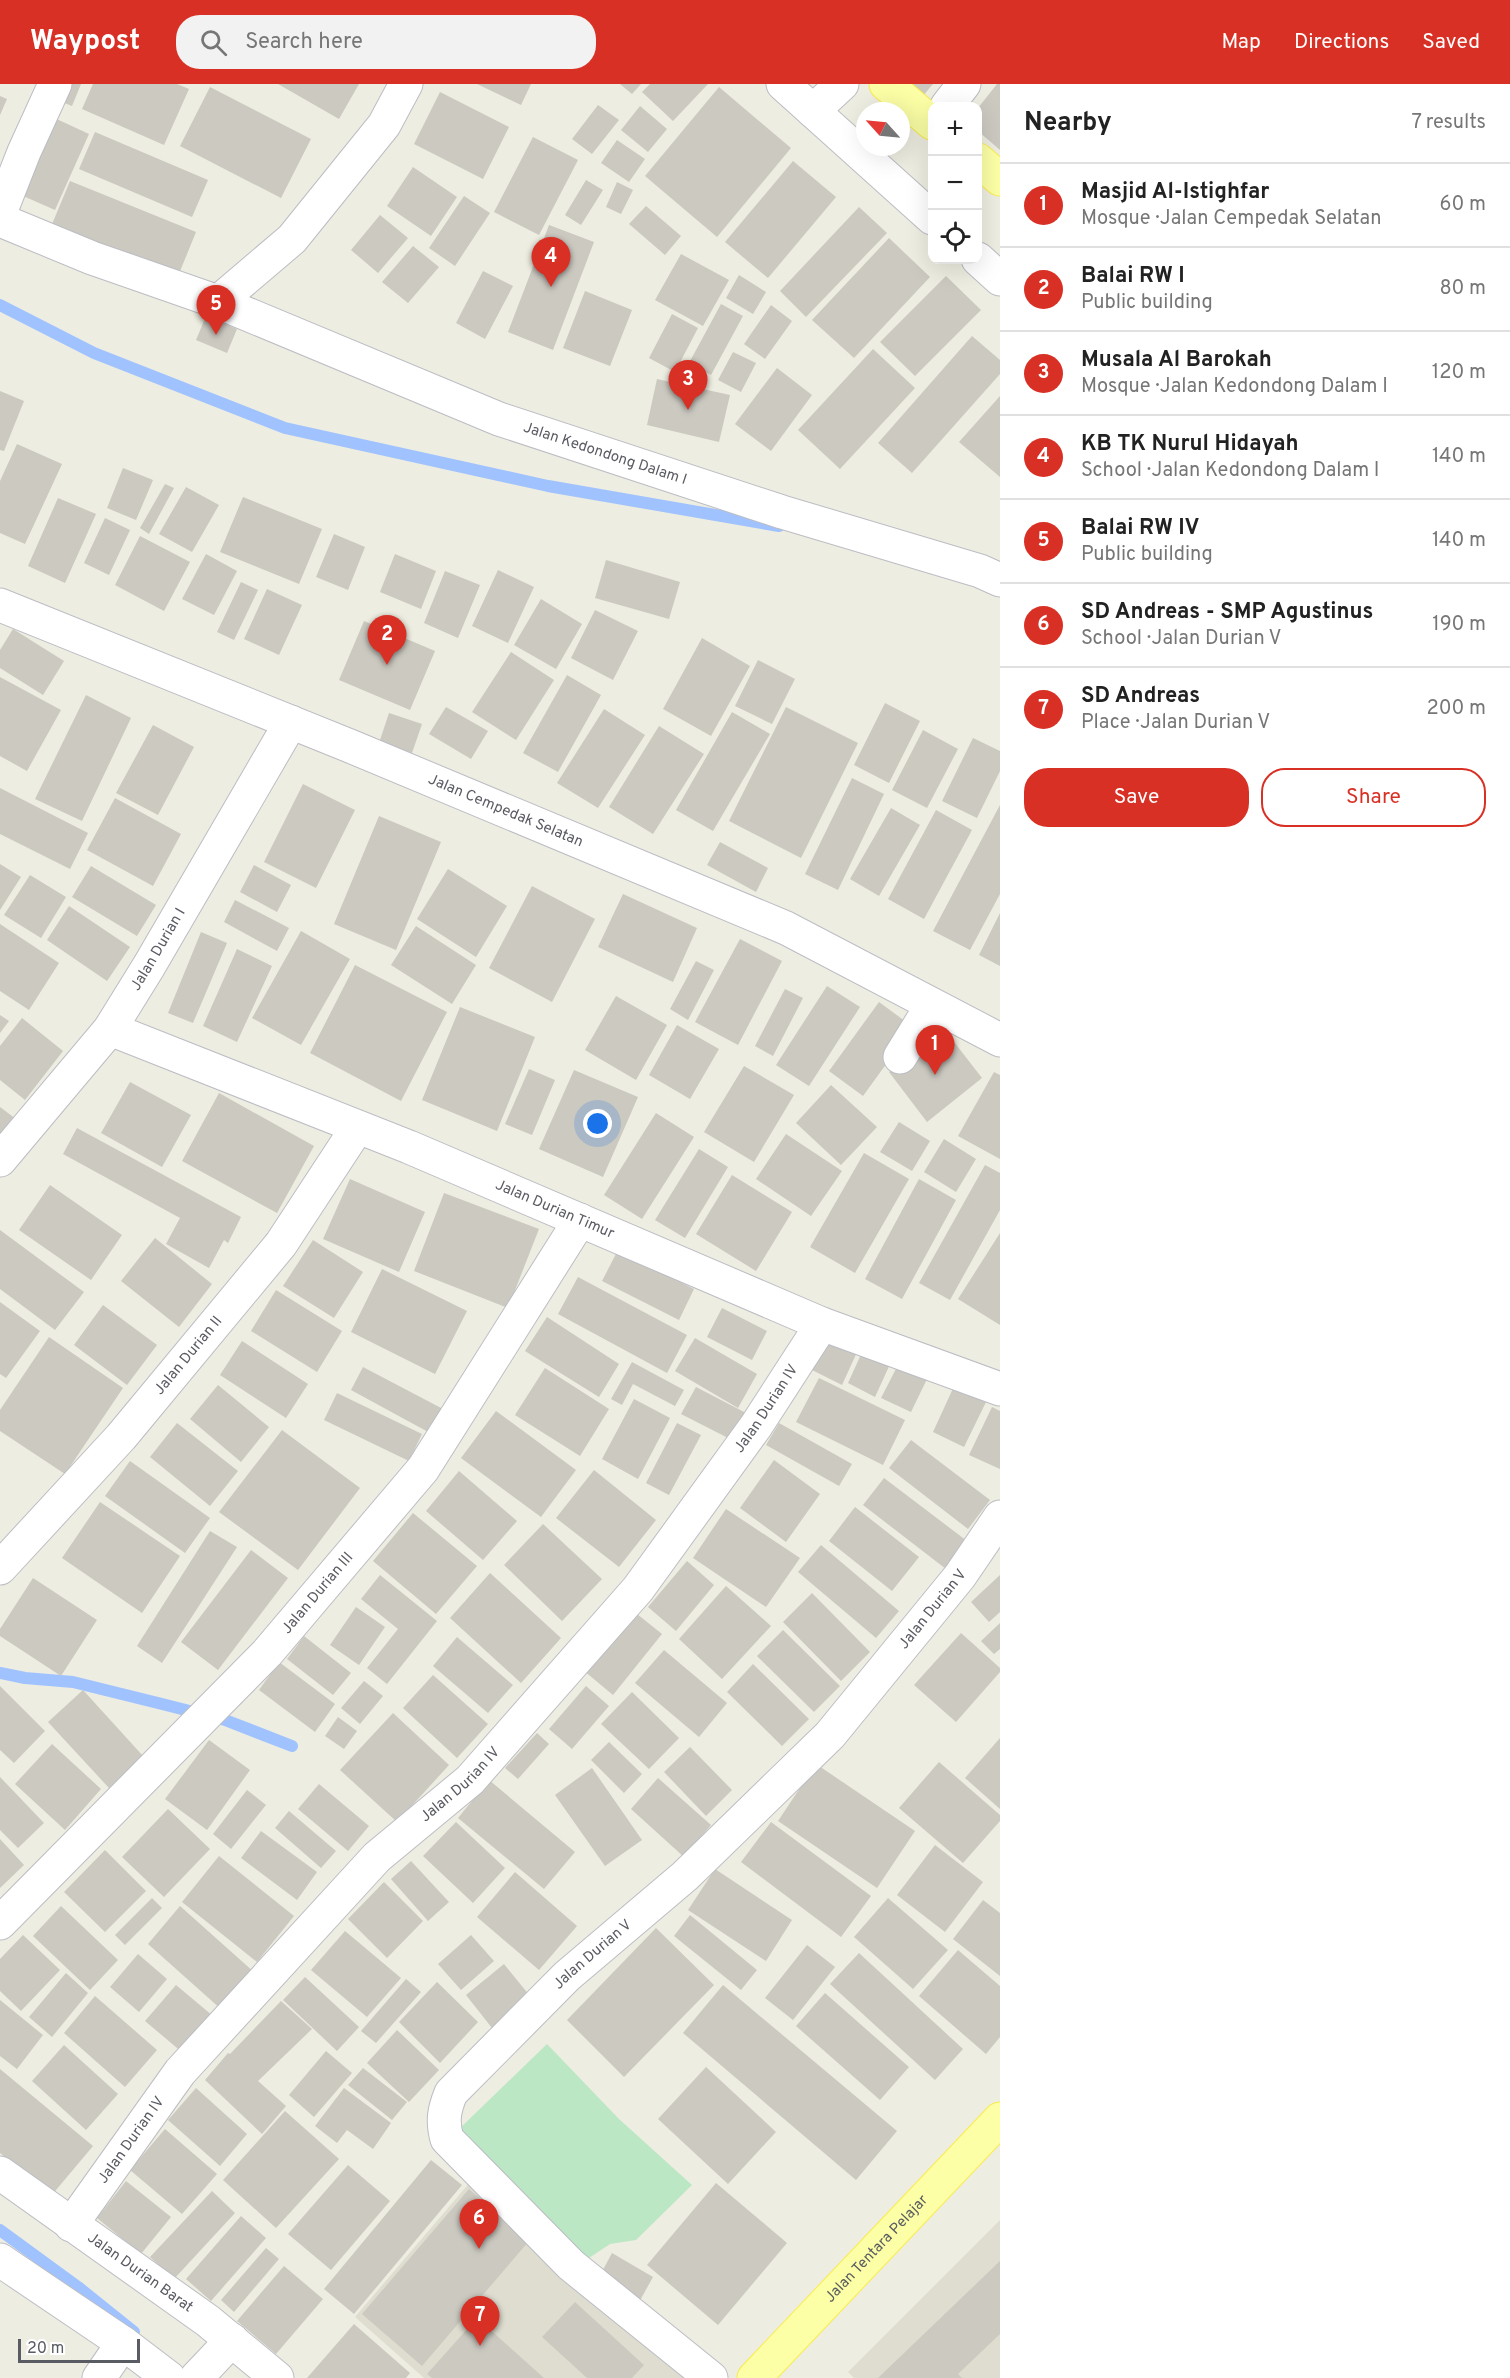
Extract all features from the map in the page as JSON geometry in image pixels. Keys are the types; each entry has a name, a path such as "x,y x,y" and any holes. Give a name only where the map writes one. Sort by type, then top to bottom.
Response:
{"main road":[{"path":"886,84 928,119"},
{"path":"982,163 1000,179"},
{"name":"Jalan Tentara Pelajar","path":"754,2378 1000,2119"}],"street":[{"path":"0,213 24,152 55,84"},
{"path":"218,302 292,239 384,125 406,84"},
{"path":"783,84 928,214"},
{"path":"813,111 842,84"},
{"path":"950,102 964,84"},
{"name":"Jalan Kedondong Dalam I","path":"0,220 92,258 218,302 499,419 782,512 980,571 1000,580"},
{"path":"982,263 1000,279"},
{"name":"Jalan Cempedak Selatan","path":"0,605 291,722 786,928 1000,1040"},
{"name":"Jalan Durian I","path":"0,1160 110,1029 291,722"},
{"path":"900,1057 932,1005"},
{"name":"Jalan Durian Timur","path":"110,1029 409,1148 822,1323 1000,1389"},
{"name":"Jalan Durian II","path":"0,1568 121,1437 281,1244 357,1128"},
{"name":"Jalan Durian III","path":"0,1923 267,1653 423,1468 580,1220"},
{"name":"Jalan Durian IV","path":"72,2225 180,2072 377,1857 470,1780 638,1589 756,1426 822,1323"},
{"name":"Jalan Durian V","path":"711,2378 572,2265 522,2215 447,2139 443,2123 445,2109 452,2093 567,1976 685,1876 830,1734 960,1576 1000,1517"},
{"name":"Jalan Durian Barat","path":"0,2173 208,2321 228,2344 277,2378"},
{"path":"0,2260 123,2343 169,2378"},
{"path":"99,2378 123,2343"},
{"path":"196,2378 228,2344"}],"shaded area":[{"path":"471,2181 684,2378 424,2378 355,2317"},
{"path":"1000,2220 1000,2378 854,2378 848,2372"}],"green space":[{"path":"547,2044 619,2119 692,2185 636,2240 610,2244 589,2258 567,2245 455,2133"}],"building":[{"path":"63,84 81,84 72,106 57,100"},
{"path":"93,84 177,84 189,89 164,145 82,109"},
{"path":"278,84 359,84 339,119"},
{"path":"477,84 531,84 521,105"},
{"path":"620,84 641,84 632,94"},
{"path":"650,84 708,84 673,121 642,92"},
{"path":"907,84 933,84 922,97"},
{"path":"997,84 1000,84 1000,150 982,134 982,103"},
{"path":"210,87 311,139 281,198 180,146"},
{"path":"719,87 791,148 717,237 645,176"},
{"path":"440,92 509,127 483,179 414,144"},
{"path":"0,96 7,99 0,115"},
{"path":"598,105 619,120 592,154 572,139"},
{"path":"640,106 667,129 648,152 621,130"},
{"path":"48,115 89,134 55,210 14,192"},
{"path":"95,132 208,180 192,217 79,169"},
{"path":"533,137 578,160 539,235 494,212"},
{"path":"617,140 645,159 629,182 601,163"},
{"path":"793,161 836,197 768,278 725,242"},
{"path":"413,167 457,197 431,236 387,206"},
{"path":"586,180 603,190 581,225 565,215"},
{"path":"70,181 196,232 176,281 50,229"},
{"path":"617,182 633,190 621,214 606,207"},
{"path":"464,196 490,213 455,266 429,248"},
{"path":"646,206 681,236 665,255 629,224"},
{"path":"859,207 887,233 806,317 780,291"},
{"path":"380,215 408,238 378,273 351,250"},
{"path":"549,225 594,242 553,350 508,332"},
{"path":"889,238 930,277 854,358 812,320"},
{"path":"413,246 439,267 408,303 382,282"},
{"path":"681,254 729,280 703,326 655,300"},
{"path":"483,271 513,286 485,339 456,323"},
{"path":"739,275 766,292 753,314 726,298"},
{"path":"946,276 981,310 915,376 880,342"},
{"path":"585,291 632,310 610,366 563,348"},
{"path":"721,304 743,316 711,375 689,363"},
{"path":"771,305 792,321 765,359 744,344"},
{"path":"672,314 698,328 675,372 649,358"},
{"path":"206,316 237,329 227,353 196,340"},
{"path":"972,336 1000,360 1000,374 912,473 878,443"},
{"path":"873,349 915,388 840,469 798,430"},
{"path":"733,352 756,363 741,392 718,380"},
{"path":"777,368 812,395 771,451 735,424"},
{"path":"657,379 730,395 719,442 647,425"},
{"path":"0,391 24,401 4,451 0,450"},
{"path":"1000,396 1000,477 959,442"},
{"path":"17,444 62,464 25,544 0,533 0,481"},
{"path":"123,468 153,480 136,520 107,508"},
{"path":"165,484 174,488 149,534 140,528"},
{"path":"186,487 219,505 192,552 159,534"},
{"path":"243,497 322,529 299,584 220,552"},
{"path":"58,498 96,514 65,583 28,566"},
{"path":"105,518 130,530 109,575 84,563"},
{"path":"334,534 365,547 348,590 316,577"},
{"path":"140,536 190,562 164,611 115,585"},
{"path":"206,554 237,571 214,615 182,599"},
{"path":"395,554 436,571 421,609 380,592"},
{"path":"606,560 680,582 669,619 595,598"},
{"path":"498,570 534,587 508,643 472,626"},
{"path":"445,571 480,585 458,638 424,623"},
{"path":"241,582 258,590 234,640 217,632"},
{"path":"267,589 302,605 279,655 244,639"},
{"path":"541,599 582,624 556,669 514,645"},
{"path":"595,610 638,631 613,680 571,658"},
{"path":"364,621 435,651 410,710 339,680"},
{"path":"13,629 64,661 43,695 0,668 0,650"},
{"path":"702,638 750,666 711,736 663,709"},
{"path":"511,652 554,680 516,740 472,712"},
{"path":"758,660 795,679 772,724 735,706"},
{"path":"567,675 601,695 558,772 523,753"},
{"path":"0,677 61,710 27,771 0,756"},
{"path":"86,695 131,718 82,821 35,799"},
{"path":"885,703 920,721 889,783 854,765"},
{"path":"446,707 488,731 471,759 429,734"},
{"path":"786,707 858,743 801,858 729,821"},
{"path":"604,709 645,735 598,808 557,783"},
{"path":"732,712 770,734 713,831 676,810"},
{"path":"389,713 422,724 412,753 379,743"},
{"path":"153,725 194,747 158,815 116,793"},
{"path":"659,726 704,754 653,834 609,807"},
{"path":"923,730 958,749 927,808 892,790"},
{"path":"973,738 1000,751 1000,771 977,818 942,801"},
{"path":"852,778 884,794 838,890 805,874"},
{"path":"303,784 355,810 316,888 264,862"},
{"path":"0,788 88,833 70,869 0,834"},
{"path":"115,798 181,834 153,886 87,850"},
{"path":"1000,805 1000,894 970,950 933,931"},
{"path":"891,808 920,825 879,896 850,879"},
{"path":"936,810 972,830 924,919 888,899"},
{"path":"379,816 441,842 396,950 334,924"},
{"path":"720,842 768,868 756,892 707,865"},
{"path":"0,864 21,877 0,910"},
{"path":"254,865 291,885 277,912 240,892"},
{"path":"91,866 156,905 137,936 72,897"},
{"path":"448,869 507,906 476,957 417,919"},
{"path":"30,875 66,897 41,938 4,915"},
{"path":"532,886 595,919 552,1002 489,968"},
{"path":"623,894 697,928 673,982 598,947"},
{"path":"235,900 289,928 277,951 224,922"},
{"path":"69,906 130,947 107,981 47,940"},
{"path":"1000,913 1000,966 979,955"},
{"path":"0,924 59,963 29,1010 0,991"},
{"path":"416,926 476,965 452,1004 391,965"},
{"path":"301,931 350,959 301,1045 252,1018"},
{"path":"201,932 227,943 193,1023 168,1013"},
{"path":"740,939 782,961 738,1045 695,1022"},
{"path":"237,949 272,966 237,1042 203,1026"},
{"path":"696,961 714,970 688,1020 670,1009"},
{"path":"355,965 447,1012 401,1101 310,1053"},
{"path":"827,986 860,1007 809,1086 776,1065"},
{"path":"785,989 803,998 773,1056 755,1046"},
{"path":"616,996 667,1025 636,1080 585,1050"},
{"path":"879,1002 913,1027 863,1096 829,1071"},
{"path":"460,1007 535,1037 497,1131 422,1100"},
{"path":"0,1015 9,1021 0,1033"},
{"path":"22,1018 63,1051 25,1100 0,1080 0,1046"},
{"path":"677,1025 719,1049 690,1099 649,1075"},
{"path":"944,1029 982,1078 927,1122 889,1072"},
{"path":"744,1066 794,1095 754,1162 704,1132"},
{"path":"529,1069 555,1080 532,1135 505,1124"},
{"path":"574,1070 638,1097 603,1177 539,1149"},
{"path":"994,1072 1000,1075 1000,1159 958,1136"},
{"path":"130,1082 191,1115 162,1167 101,1133"},
{"path":"831,1085 877,1127 841,1165 796,1123"},
{"path":"219,1093 314,1146 277,1213 182,1161"},
{"path":"0,1107 16,1119 0,1141"},
{"path":"656,1113 694,1137 642,1219 604,1195"},
{"path":"899,1122 930,1141 912,1171 880,1152"},
{"path":"77,1128 241,1217 228,1243 224,1240 209,1268 166,1244 180,1218 63,1154"},
{"path":"786,1134 842,1171 811,1216 756,1179"},
{"path":"944,1139 976,1159 956,1192 924,1172"},
{"path":"699,1149 728,1167 685,1238 655,1220"},
{"path":"864,1153 909,1179 855,1273 810,1247"},
{"path":"985,1165 1000,1173 1000,1210 950,1300 919,1283"},
{"path":"732,1175 792,1212 756,1271 696,1234"},
{"path":"350,1179 425,1212 399,1272 323,1239"},
{"path":"919,1179 956,1200 902,1299 865,1279"},
{"path":"50,1185 122,1235 91,1280 19,1230"},
{"path":"444,1193 539,1229 508,1308 414,1271"},
{"path":"0,1230 84,1292 55,1330 0,1289"},
{"path":"1000,1233 1000,1325 958,1299"},
{"path":"155,1238 212,1284 179,1327 121,1281"},
{"path":"313,1240 363,1272 334,1318 283,1286"},
{"path":"618,1250 694,1289 679,1320 602,1281"},
{"path":"382,1269 467,1311 435,1374 351,1332"},
{"path":"578,1277 687,1335 667,1373 558,1314"},
{"path":"276,1290 342,1331 317,1372 251,1331"},
{"path":"0,1302 40,1331 6,1378 0,1374"},
{"path":"103,1305 157,1345 127,1385 74,1345"},
{"path":"722,1308 767,1331 752,1360 707,1337"},
{"path":"547,1317 619,1364 599,1397 525,1351"},
{"path":"828,1336 858,1350 842,1385 812,1370"},
{"path":"49,1337 123,1388 65,1474 0,1431 0,1410"},
{"path":"695,1338 757,1374 738,1408 675,1371"},
{"path":"242,1341 308,1384 286,1418 220,1375"},
{"path":"863,1350 891,1362 875,1397 848,1383"},
{"path":"900,1361 929,1375 911,1412 881,1398"},
{"path":"632,1362 684,1390 675,1406 633,1384 622,1405 611,1399"},
{"path":"363,1367 443,1409 430,1433 351,1390"},
{"path":"545,1368 609,1409 580,1456 515,1415"},
{"path":"819,1378 905,1420 883,1465 796,1422"},
{"path":"956,1382 988,1398 964,1447 933,1432"},
{"path":"218,1385 269,1427 241,1462 190,1419"},
{"path":"696,1387 746,1413 732,1440 681,1414"},
{"path":"337,1393 422,1434 409,1461 324,1420"},
{"path":"634,1399 670,1418 638,1479 602,1459"},
{"path":"992,1407 1000,1411 1000,1469 969,1455"},
{"path":"496,1411 576,1470 541,1517 461,1458"},
{"path":"177,1423 238,1471 210,1506 150,1457"},
{"path":"677,1423 701,1435 669,1495 646,1483"},
{"path":"779,1423 852,1464 839,1486 766,1445"},
{"path":"282,1430 360,1488 298,1570 219,1512"},
{"path":"911,1440 990,1500 968,1529 889,1468"},
{"path":"774,1460 820,1494 786,1542 740,1508"},
{"path":"130,1461 210,1518 185,1553 105,1496"},
{"path":"594,1470 656,1520 619,1567 556,1518"},
{"path":"459,1471 517,1521 483,1560 426,1511"},
{"path":"884,1478 967,1541 946,1569 863,1505"},
{"path":"100,1502 180,1556 142,1613 62,1558"},
{"path":"855,1507 919,1557 892,1591 829,1541"},
{"path":"726,1509 800,1558 766,1607 693,1558"},
{"path":"413,1513 477,1566 436,1614 373,1561"},
{"path":"543,1524 602,1579 562,1621 504,1565"},
{"path":"210,1531 237,1547 162,1663 137,1646"},
{"path":"821,1545 899,1611 876,1638 798,1572"},
{"path":"251,1550 288,1578 218,1670 181,1642"},
{"path":"687,1561 714,1585 676,1631 648,1607"},
{"path":"490,1573 561,1638 521,1683 450,1618"},
{"path":"380,1575 437,1621 387,1684 367,1668 398,1629 361,1599"},
{"path":"1000,1575 1000,1612 989,1622 971,1602"},
{"path":"33,1578 97,1620 61,1676 0,1636 0,1629"},
{"path":"726,1586 771,1626 722,1679 679,1639"},
{"path":"812,1593 870,1652 841,1681 783,1622"},
{"path":"356,1607 385,1627 359,1665 330,1645"},
{"path":"632,1610 662,1634 613,1695 583,1670"},
{"path":"1000,1623 1000,1649 994,1654 981,1641"},
{"path":"783,1630 840,1686 814,1712 757,1656"},
{"path":"961,1633 1000,1668 1000,1672 956,1722 914,1685"},
{"path":"304,1636 351,1673 333,1695 287,1659"},
{"path":"457,1637 513,1685 488,1713 433,1666"},
{"path":"664,1650 727,1703 699,1737 635,1683"},
{"path":"279,1662 335,1704 315,1732 259,1690"},
{"path":"753,1664 809,1719 782,1746 727,1692"},
{"path":"433,1675 488,1724 457,1758 403,1708"},
{"path":"364,1681 383,1696 360,1724 341,1708"},
{"path":"0,1686 45,1731 14,1763 0,1750"},
{"path":"586,1686 609,1706 572,1749 549,1729"},
{"path":"83,1690 143,1756 109,1788 48,1722"},
{"path":"632,1692 679,1738 649,1769 601,1724"},
{"path":"393,1713 449,1765 397,1822 340,1770"},
{"path":"338,1717 357,1731 344,1749 325,1736"},
{"path":"537,1733 549,1744 518,1779 505,1768"},
{"path":"1000,1738 1000,1809 965,1778"},
{"path":"209,1740 250,1770 207,1830 165,1799"},
{"path":"609,1742 642,1774 624,1793 591,1760"},
{"path":"52,1744 101,1789 65,1830 15,1784"},
{"path":"690,1747 732,1790 706,1816 664,1772"},
{"path":"939,1762 1000,1815 1000,1821 963,1863 899,1808"},
{"path":"816,1764 915,1831 877,1888 778,1821"},
{"path":"592,1768 642,1840 605,1866 555,1795"},
{"path":"0,1777 44,1823 18,1848 0,1830"},
{"path":"658,1778 711,1825 684,1857 631,1809"},
{"path":"489,1780 575,1852 544,1889 458,1818"},
{"path":"319,1784 369,1826 348,1851 298,1809"},
{"path":"247,1790 266,1805 231,1849 213,1834"},
{"path":"168,1809 210,1849 164,1897 122,1857"},
{"path":"289,1811 336,1851 321,1868 275,1828"},
{"path":"456,1822 505,1868 473,1903 423,1856"},
{"path":"771,1822 871,1896 841,1937 741,1862"},
{"path":"261,1831 317,1872 297,1900 241,1858"},
{"path":"0,1839 24,1865 0,1888"},
{"path":"935,1845 983,1882 945,1932 897,1895"},
{"path":"105,1850 146,1891 105,1932 64,1892"},
{"path":"219,1856 294,1916 257,1962 182,1902"},
{"path":"411,1861 449,1902 428,1921 391,1879"},
{"path":"715,1869 792,1920 766,1961 688,1910"},
{"path":"515,1872 577,1926 539,1970 477,1917"},
{"path":"384,1882 423,1921 387,1958 348,1919"},
{"path":"152,1898 162,1908 125,1945 115,1935"},
{"path":"888,1898 948,1950 913,1989 854,1937"},
{"path":"983,1900 1000,1913 1000,1976 953,1939"},
{"path":"61,1906 118,1960 90,1990 33,1936"},
{"path":"180,1906 255,1973 222,2010 148,1944"},
{"path":"690,1915 757,1970 741,1990 674,1936"},
{"path":"656,1928 714,1985 624,2077 567,2020"},
{"path":"345,1931 401,1978 367,2017 311,1970"},
{"path":"23,1935 60,1970 21,2011 0,1991 0,1959"},
{"path":"471,1935 494,1961 461,1990 438,1964"},
{"path":"807,1945 835,1967 793,2020 765,1998"},
{"path":"958,1950 1000,1986 1000,2037 986,2054 919,1996"},
{"path":"859,1953 963,2049 935,2080 830,1984"},
{"path":"138,1954 167,1979 139,2012 110,1987"},
{"path":"504,1964 530,1996 492,2028 466,1995"},
{"path":"66,1973 88,1993 52,2037 29,2017"},
{"path":"305,1977 359,2027 337,2051 283,2000"},
{"path":"406,1979 421,1992 376,2043 361,2031"},
{"path":"437,1982 478,2022 440,2063 399,2022"},
{"path":"176,1985 213,2016 183,2053 145,2021"},
{"path":"723,1985 897,2131 856,2180 683,2033"},
{"path":"825,1993 909,2067 880,2100 796,2026"},
{"path":"95,1996 157,2050 125,2087 64,2033"},
{"path":"0,2000 43,2035 17,2069 0,2056"},
{"path":"281,2001 312,2029 258,2081 286,2106 262,2134 205,2080 228,2053 230,2054"},
{"path":"397,2030 439,2070 409,2102 367,2063"},
{"path":"64,2045 118,2094 86,2130 32,2081"},
{"path":"326,2051 352,2073 314,2117 289,2095"},
{"path":"706,2067 776,2132 728,2184 658,2119"},
{"path":"363,2068 407,2102 392,2120 348,2085"},
{"path":"0,2069 93,2146 51,2196 0,2153"},
{"path":"196,2088 247,2134 220,2166 168,2120"},
{"path":"344,2088 391,2123 373,2149 347,2130 337,2143 315,2126"},
{"path":"285,2111 339,2159 276,2228 223,2180"},
{"path":"165,2129 217,2174 182,2214 130,2170"},
{"path":"431,2160 462,2185 354,2314 324,2289"},
{"path":"348,2165 390,2201 331,2270 288,2234"},
{"path":"126,2181 171,2217 141,2254 97,2218"},
{"path":"716,2183 787,2243 718,2325 647,2265"},
{"path":"469,2189 529,2241 422,2366 362,2314"},
{"path":"212,2191 235,2213 174,2279 150,2257"},
{"path":"241,2216 266,2238 211,2301 186,2279"},
{"path":"266,2248 279,2259 234,2312 221,2300"},
{"path":"612,2253 653,2277 638,2304 597,2281"},
{"path":"1000,2261 1000,2334 958,2374 962,2378 878,2378"},
{"path":"284,2266 323,2299 276,2354 237,2321"},
{"path":"575,2302 644,2365 632,2378 587,2378 542,2337"},
{"path":"477,2318 544,2378 432,2378 427,2374"},
{"path":"354,2324 410,2373 406,2378 307,2378"}],"waterway":[{"path":"0,305 94,353 285,428 548,486 779,526"},
{"path":"0,1673 25,1678 73,1682 162,1704 225,1720 292,1746"},
{"path":"0,2230 78,2287 134,2332"}],"place":[{"name":"KB TK Nurul Hidayah","path":"551,287"},
{"name":"Balai RW IV","path":"216,335"},
{"name":"Musala Al Barokah","path":"688,410"},
{"name":"Balai RW I","path":"387,665"},
{"name":"Masjid Al-Istighfar","path":"935,1075"},
{"name":"SD Andreas - SMP Agustinus","path":"479,2249"},
{"name":"SD Andreas","path":"480,2346"}]}
